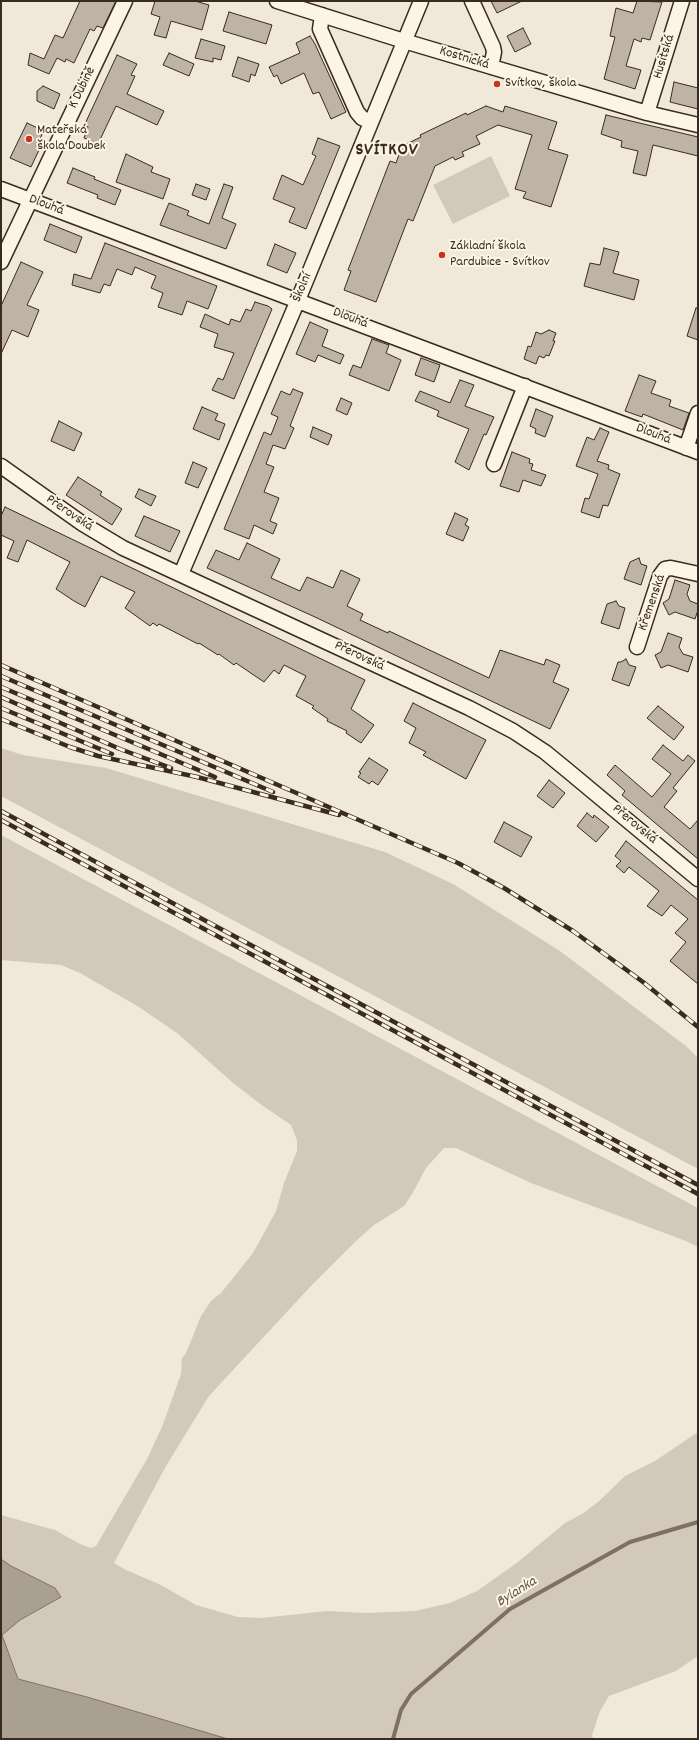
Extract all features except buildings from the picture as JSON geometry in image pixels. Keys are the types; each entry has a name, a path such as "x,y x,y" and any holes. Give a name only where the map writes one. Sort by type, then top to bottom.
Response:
{"street":[{"name":"K Dubině","path":"1,262 125,1"},
{"name":"Kostnická","path":"278,1 491,67 647,113 698,125"},
{"name":"Školní","path":"181,574 298,300 421,1"},
{"path":"472,1 493,47 494,58 491,67"},
{"name":"Husitská","path":"647,113 682,1"},
{"path":"322,15 320,29 357,112 362,118 371,122"},
{"name":"Dlouhá","path":"1,189 692,450"},
{"path":"494,464 525,386"},
{"path":"692,450 698,413"},
{"name":"Přerovská","path":"1,466 65,512 107,539 469,708 513,731 567,770 698,879"},
{"name":"Křemenská","path":"637,647 660,576 664,569 671,568 698,574"}],"shaded area":[{"path":"491,156 510,196 453,224 433,185"},
{"path":"1,748 23,755 106,768 385,852 453,884 560,951 686,1046 698,1058 698,1169 1,796"},
{"path":"1,835 698,1208 698,1247 686,1241 531,1183 456,1148 444,1148 426,1168 404,1206 374,1225 355,1242 310,1287 209,1396 166,1466 114,1563 126,1570 159,1584 196,1605 238,1617 261,1618 327,1611 366,1613 415,1611 450,1603 477,1591 518,1562 565,1523 582,1514 598,1502 625,1476 655,1461 698,1432 698,1656 676,1671 609,1696 600,1711 592,1735 593,1739 228,1739 87,1697 18,1679 2,1635 20,1620 61,1596 55,1588 10,1566 1,1559 1,1515 55,1530 80,1544 91,1548 96,1546 147,1459 162,1427 181,1374 182,1358 186,1353 201,1316 211,1301 221,1293 253,1253 276,1211 284,1183 297,1151 297,1140 291,1125 233,1083 177,1033 139,1007 80,973 61,965 1,960"},
{"path":"1,1559 11,1566 55,1588 61,1597 20,1620 2,1635 18,1679 87,1697 228,1739 1,1739"}],"waterway":[{"name":"Bylanka","path":"393,1739 401,1710 411,1694 510,1609 630,1542 698,1522"}],"railway":[{"path":"1,665 458,863 504,888 573,931 643,982 698,1027"},
{"path":"1,676 273,792"},
{"path":"1,687 215,777"},
{"path":"1,697 120,749 171,768"},
{"path":"1,708 112,754"},
{"path":"1,719 70,747 98,756 197,777 339,815"},
{"path":"1,811 698,1185"},
{"path":"1,820 698,1194"}],"place":[{"name":"Svítkov, škola","path":"497,84"},
{"name":"Mateřská škola Doubek","path":"29,139"},
{"name":"Základní škola Pardubice - Svítkov","path":"442,255"}],"district":[{"name":"SVÍTKOV","path":"387,152"}]}
